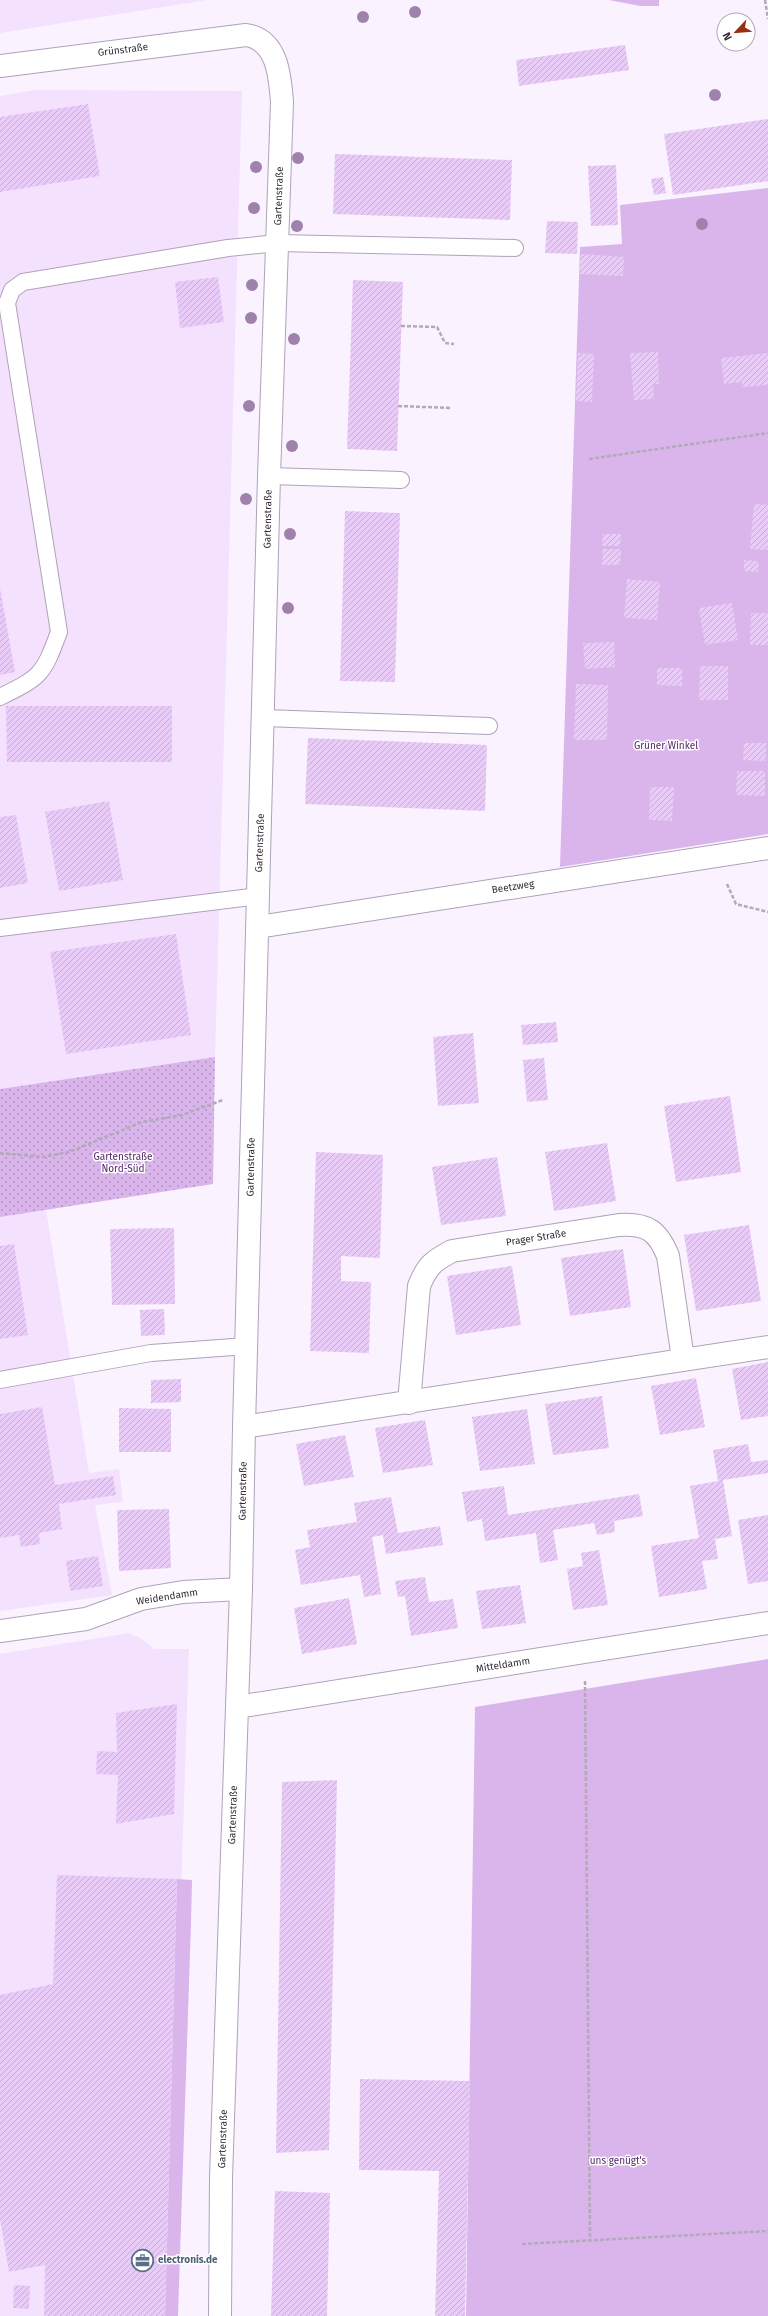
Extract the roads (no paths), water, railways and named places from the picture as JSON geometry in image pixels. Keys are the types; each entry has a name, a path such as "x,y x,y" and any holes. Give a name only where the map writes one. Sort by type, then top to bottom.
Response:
{"street":[{"name":"Grünstraße","path":"0,66 246,35"},
{"name":"Gartenstraße","path":"220,2316 221,2178 241,1589 269,476 282,102 279,70 273,55 264,44 246,35"},
{"name":"Beetzweg","path":"258,927 768,848"},
{"name":"Prager Straße","path":"409,1403 419,1286 424,1272 434,1260 452,1251 619,1225 635,1224 651,1230 662,1241 668,1256 683,1360"},
{"path":"244,1427 768,1347"},
{"name":"Weidendamm","path":"0,1631 86,1619 140,1599 183,1592 241,1589"},
{"name":"Mitteldamm","path":"237,1707 768,1623"}],"lane":[{"path":"0,697 30,683 39,676 49,658 59,632 7,303 12,290 23,282 228,248 278,243 514,248"},
{"path":"269,476 401,480"},
{"path":"264,718 489,726"},
{"path":"0,928 259,896"},
{"path":"0,1380 151,1353 247,1346"}],"place":[{"name":"electronis.de","path":"143,2260"}],"park label":[{"name":"Grüner Winkel","path":"666,746"},
{"name":"Gartenstraße Nord-Süd","path":"123,1162"},
{"name":"uns genügt's","path":"618,2161"}]}
